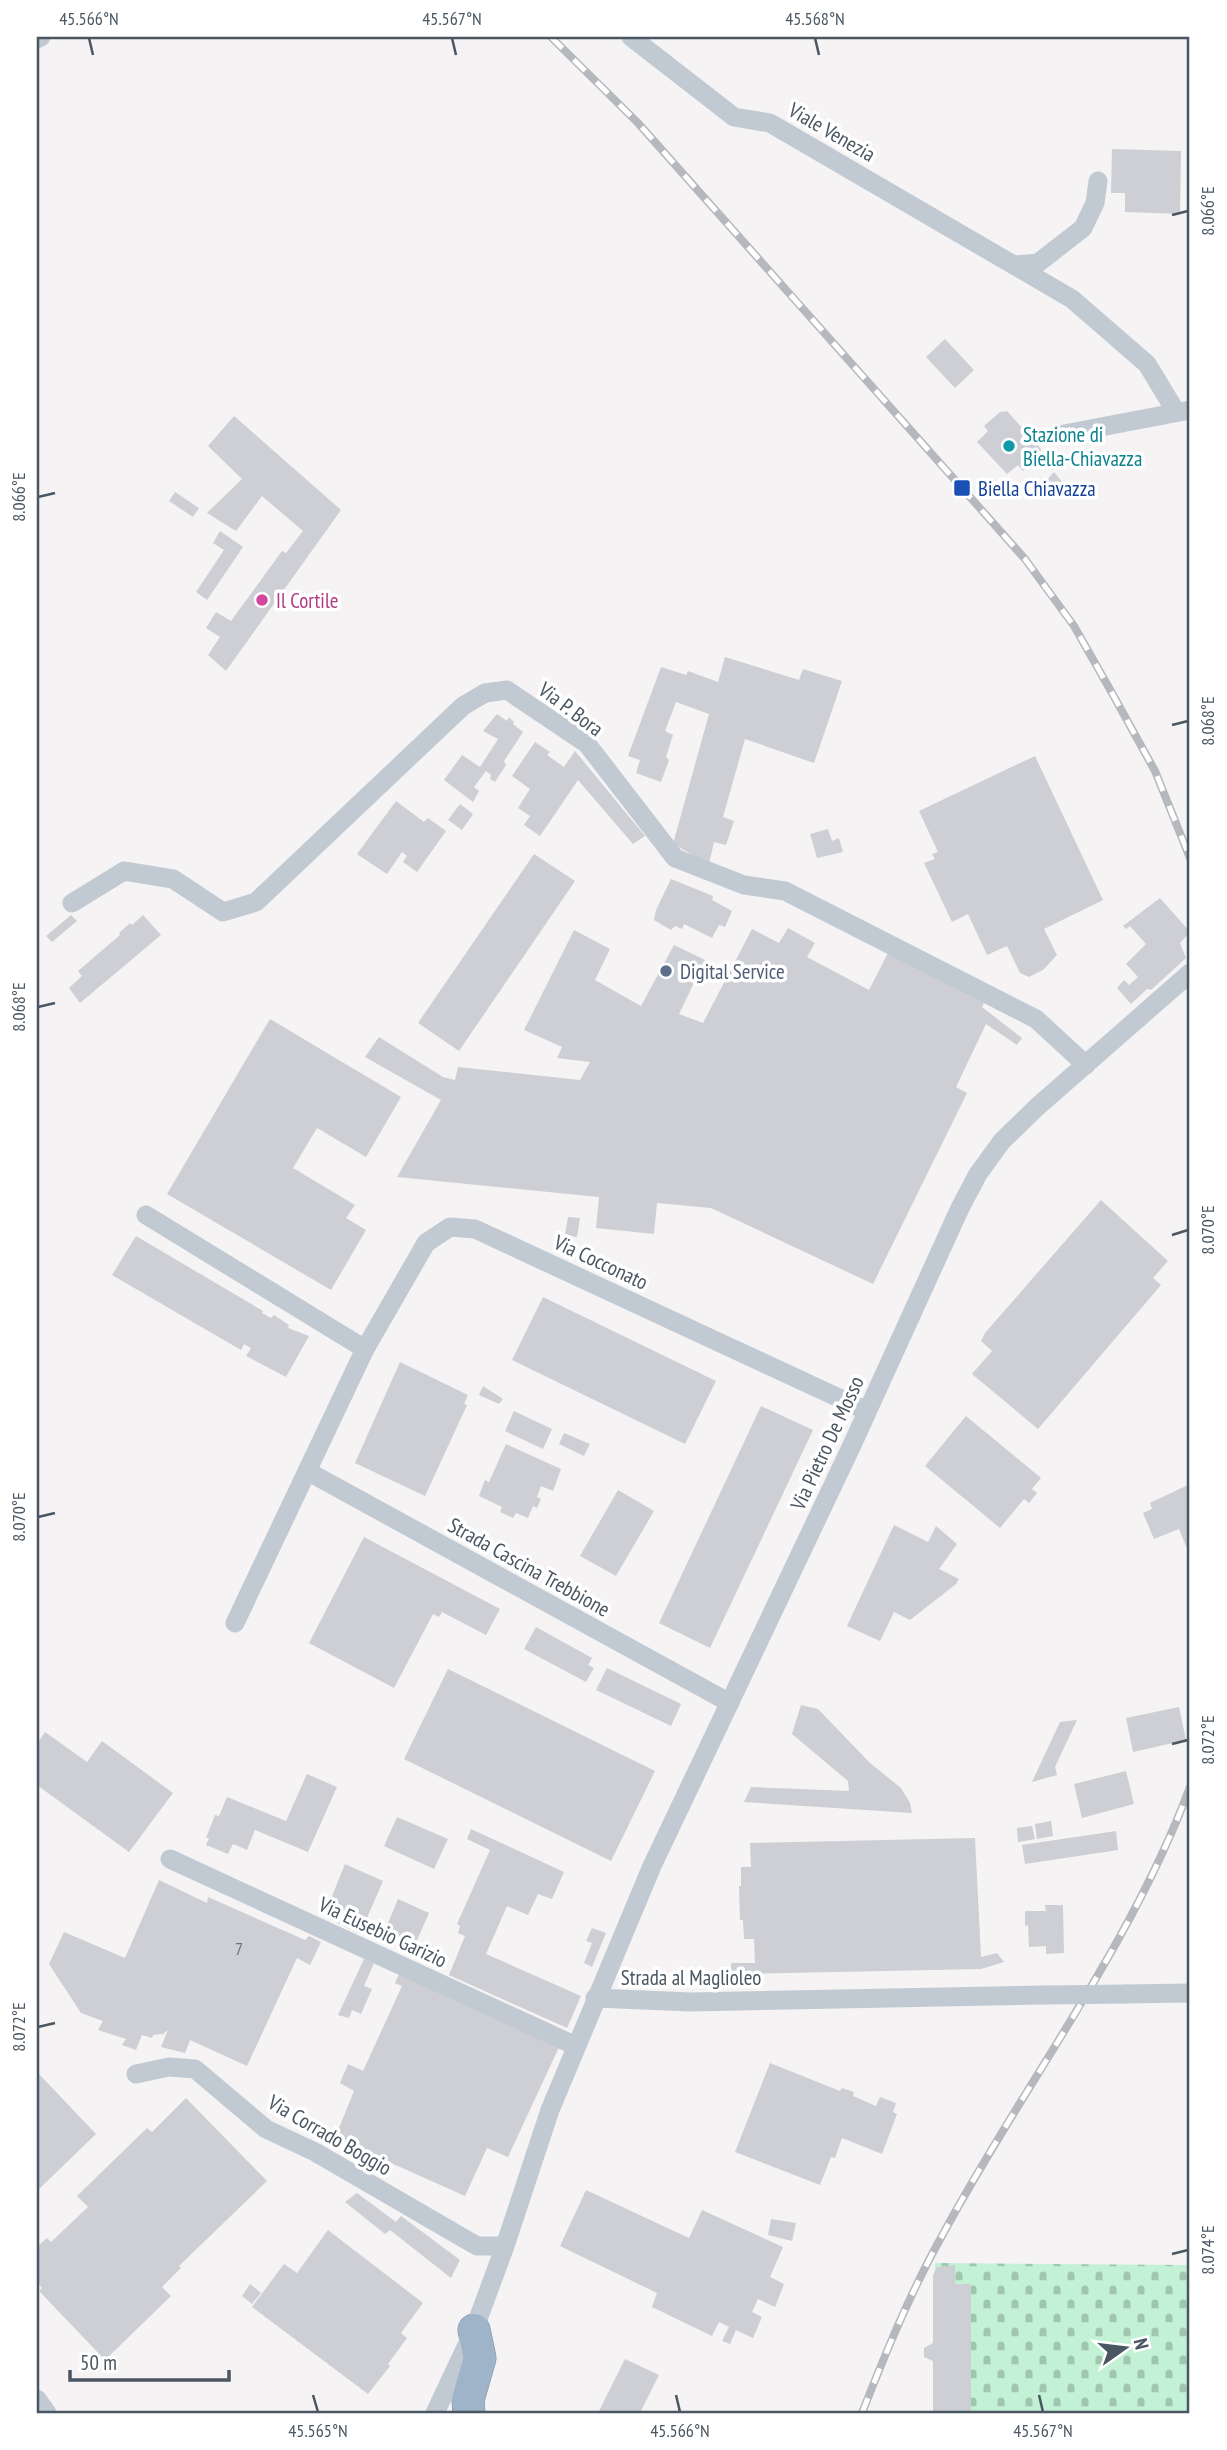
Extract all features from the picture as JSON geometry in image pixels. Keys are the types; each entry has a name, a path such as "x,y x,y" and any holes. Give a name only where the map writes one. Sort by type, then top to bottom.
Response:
{"highway":[{"path":"469,2413 468,2400 480,2358 474,2330"}],"street":[{"name":"Viale Venezia","path":"631,37 734,117 770,123 1072,299 1147,364 1183,411 1059,435"},
{"path":"1016,265 1038,263 1083,228 1095,203 1098,181"},
{"name":"Via P. Bora","path":"72,903 124,871 173,879 223,912 256,902 463,706 485,693 507,690 587,744 675,858 744,886 785,891 1036,1020 1086,1065"},
{"name":"Via Pietro De Mosso","path":"595,1998 652,1866 978,1174 1002,1141 1037,1107 1190,973"},
{"path":"146,1214 365,1349 235,1623"},
{"name":"Via Cocconato","path":"365,1349 426,1243 450,1227 475,1229 867,1411"},
{"name":"Strada Cascina Trebbione","path":"307,1471 730,1703"},
{"name":"Via Eusebio Garizio","path":"170,1859 576,2046"},
{"name":"Strada al Maglioleo","path":"435,2413 474,2330 550,2110 595,1998 691,2002 1190,1993"},
{"name":"Via Corrado Boggio","path":"136,2074 169,2067 195,2069 266,2129 315,2152 477,2246 505,2246"},
{"path":"37,2399 47,2413"}],"green space":[{"path":"935,2263 1190,2265 1190,2413 933,2413"}],"building":[{"path":"1112,149 1181,151 1180,214 1125,212 1125,193 1111,193"},
{"path":"945,339 974,370 955,388 926,357"},
{"name":"Stazione di Biella-Chiavazza","path":"1007,411 1041,449 1039,456 1023,471 1018,465 1007,474 977,442 988,431 984,426 1000,412"},
{"path":"234,416 341,510 226,671 208,655 220,637 206,628 216,612 231,621 282,551 286,553 303,531 262,496 236,531 207,513 242,479 208,446"},
{"path":"1054,472 1063,483 1055,490 1049,490 1044,483"},
{"path":"175,492 199,508 193,517 169,501"},
{"path":"220,531 243,547 207,600 196,592 224,550 213,543"},
{"path":"725,657 799,680 803,669 842,681 814,763 745,739 723,817 734,821 726,845 714,842 709,864 673,844 709,714 676,702 665,731 673,735 666,757 669,760 661,782 636,773 640,760 628,756 661,667 686,675 688,671 718,682"},
{"path":"497,714 507,721 509,717 523,732 504,761 506,765 495,782 486,771 474,787 479,791 473,802 444,780 462,755 480,767 498,739 483,731"},
{"path":"535,742 550,752 547,755 564,767 575,751 645,836 633,844 578,780 540,836 524,825 530,816 518,808 530,789 512,776"},
{"path":"1035,756 1103,900 1044,929 1057,955 1043,970 1029,977 1020,973 1007,946 987,955 968,914 952,922 924,863 935,859 932,854 938,852 919,811"},
{"path":"396,801 424,822 428,818 446,831 417,872 403,862 407,856 402,852 387,874 357,854"},
{"path":"460,804 473,814 462,830 448,820"},
{"path":"828,829 832,841 839,838 843,852 817,858 810,834"},
{"path":"534,854 575,881 459,1051 418,1023"},
{"path":"671,879 713,896 712,900 732,911 725,927 719,925 712,938 684,924 682,929 675,926 671,930 654,920"},
{"path":"1160,898 1190,932 1180,943 1186,958 1131,1004 1117,988 1124,980 1129,985 1138,977 1126,964 1146,944 1130,926 1126,929 1123,926"},
{"path":"71,915 77,921 52,942 46,936"},
{"path":"143,915 161,935 80,1003 69,988 82,976 78,971 130,923 132,925"},
{"path":"788,928 815,943 807,957 869,990 888,953 984,1003 982,1007 1022,1038 1017,1045 986,1024 956,1087 967,1093 873,1284 711,1208 657,1203 654,1234 596,1228 599,1197 397,1177 441,1100 365,1057 379,1037 443,1077 455,1080 458,1067 580,1080 590,1062 557,1058 562,1047 524,1030 574,930 610,949 595,980 641,1006 674,945 705,960 679,1014 703,1023 752,929 779,943"},
{"path":"270,1019 401,1097 366,1157 317,1128 293,1168 355,1205 346,1218 366,1230 331,1290 167,1194"},
{"path":"1101,1200 1168,1261 1153,1278 1161,1285 1038,1429 972,1374 992,1351 981,1341 985,1333"},
{"path":"568,1217 580,1218 577,1237 565,1235"},
{"path":"136,1236 263,1311 262,1313 271,1318 274,1315 289,1325 288,1328 309,1336 286,1377 246,1356 251,1348 244,1344 241,1350 112,1275"},
{"path":"543,1297 716,1381 685,1444 512,1360"},
{"path":"400,1362 468,1395 464,1404 467,1405 425,1496 355,1463"},
{"path":"483,1386 503,1399 499,1404 479,1395"},
{"path":"761,1406 813,1430 710,1648 659,1623"},
{"path":"514,1411 552,1429 543,1449 505,1431"},
{"path":"966,1416 1041,1478 1032,1489 1037,1493 1029,1503 1024,1499 1000,1528 925,1466"},
{"path":"564,1433 590,1444 584,1456 559,1444"},
{"path":"506,1444 561,1469 553,1491 541,1486 537,1497 541,1499 537,1508 533,1506 528,1518 516,1513 513,1518 500,1512 502,1507 479,1496 485,1480 489,1482"},
{"path":"1190,1484 1190,1556 1179,1529 1154,1539 1143,1513 1152,1509 1150,1503"},
{"path":"618,1490 654,1511 616,1576 580,1556"},
{"path":"894,1525 928,1542 936,1526 957,1544 939,1569 959,1579 910,1620 894,1612 880,1641 847,1626"},
{"path":"364,1537 500,1609 486,1635 442,1612 439,1617 433,1614 394,1688 309,1643"},
{"path":"536,1627 592,1658 588,1665 594,1668 586,1682 524,1649"},
{"path":"607,1668 681,1704 671,1726 596,1690"},
{"path":"448,1669 655,1771 611,1861 404,1759"},
{"path":"801,1705 818,1709 870,1763 901,1788 910,1803 912,1813 744,1802 751,1787 849,1791 848,1781 792,1734"},
{"path":"1179,1707 1186,1740 1133,1752 1126,1718"},
{"path":"1077,1720 1055,1767 1057,1775 1032,1782 1060,1722"},
{"path":"45,1732 87,1762 102,1741 173,1793 129,1852 37,1785 37,1744"},
{"path":"1126,1771 1134,1804 1082,1818 1074,1784"},
{"path":"307,1774 337,1787 308,1852 255,1830 247,1850 233,1844 228,1854 206,1845 215,1815 219,1816 227,1797 286,1821"},
{"path":"397,1817 448,1839 434,1869 384,1846"},
{"path":"1051,1821 1053,1836 1037,1839 1035,1824"},
{"path":"1032,1826 1035,1839 1018,1842 1017,1828"},
{"path":"471,1829 564,1872 552,1899 538,1894 528,1915 507,1906 486,1954 581,1996 567,2028 449,1975 465,1936 458,1933 460,1926 457,1924 490,1850 467,1839"},
{"path":"1116,1831 1118,1850 1025,1864 1022,1845"},
{"path":"975,1838 981,1957 997,1953 1004,1962 981,1969 731,1974 731,1963 755,1963 754,1939 744,1939 743,1920 740,1920 741,1867 751,1867 750,1843"},
{"path":"345,1864 383,1881 360,1934 324,1916"},
{"path":"159,1880 207,1903 208,1897 305,1940 309,1936 321,1942 310,1965 297,1958 247,2066 190,2040 185,2053 161,2047 168,2030 163,2034 153,2035 152,2038 142,2035 136,2050 122,2045 126,2039 98,2030 103,2021 81,2013 49,1964 64,1932 125,1958"},
{"path":"398,1899 429,1913 414,1947 384,1933"},
{"path":"1045,1905 1063,1905 1064,1953 1046,1954 1046,1946 1029,1947 1025,1911 1046,1911"},
{"path":"592,1928 606,1933 592,1967 584,1963 592,1943 586,1941"},
{"path":"364,1959 374,1963 364,1986 372,1989 361,2014 352,2010 349,2018 338,2015"},
{"path":"399,1974 560,2045 508,2157 487,2148 465,2196 335,2138 354,2091 340,2083 348,2064 363,2071 402,1986 395,1983"},
{"path":"770,2063 840,2091 842,2088 854,2092 853,2096 876,2106 880,2097 896,2103 893,2112 897,2114 882,2154 842,2138 835,2158 831,2157 820,2185 735,2152"},
{"path":"37,2072 96,2134 37,2191"},
{"path":"186,2098 267,2181 179,2266 181,2268 162,2287 171,2296 105,2360 39,2291 42,2288 37,2282 37,2247 47,2238 51,2242 88,2207 77,2196 147,2128 152,2132"},
{"path":"586,2190 689,2238 702,2210 783,2247 770,2277 784,2284 775,2307 758,2299 752,2312 762,2317 753,2338 736,2330 730,2344 722,2341 729,2327 719,2322 712,2336 652,2307 657,2293 560,2246"},
{"path":"357,2193 396,2222 401,2216 460,2260 451,2278 390,2230 385,2234 345,2202"},
{"path":"771,2219 796,2223 792,2241 768,2235"},
{"path":"328,2230 423,2303 401,2333 407,2338 368,2394 252,2307 284,2264 297,2273"},
{"path":"955,2265 955,2284 971,2284 971,2413 921,2413 933,2411 933,2361 924,2357 924,2348 933,2343 933,2275 937,2267"},
{"path":"250,2284 261,2293 252,2304 242,2296"},
{"path":"625,2359 659,2375 640,2413 598,2413"}],"railway":[{"path":"551,37 638,123 1025,559 1074,626 1112,693 1155,771 1190,858"},
{"path":"862,2413 931,2256 974,2178 1107,1960 1165,1846 1190,1787"}],"place":[{"name":"Stazione di Biella-Chiavazza","path":"1009,446"},
{"name":"Biella Chiavazza","path":"962,488"},
{"name":"Il Cortile","path":"262,600"},
{"name":"Digital Service","path":"666,971"}]}
